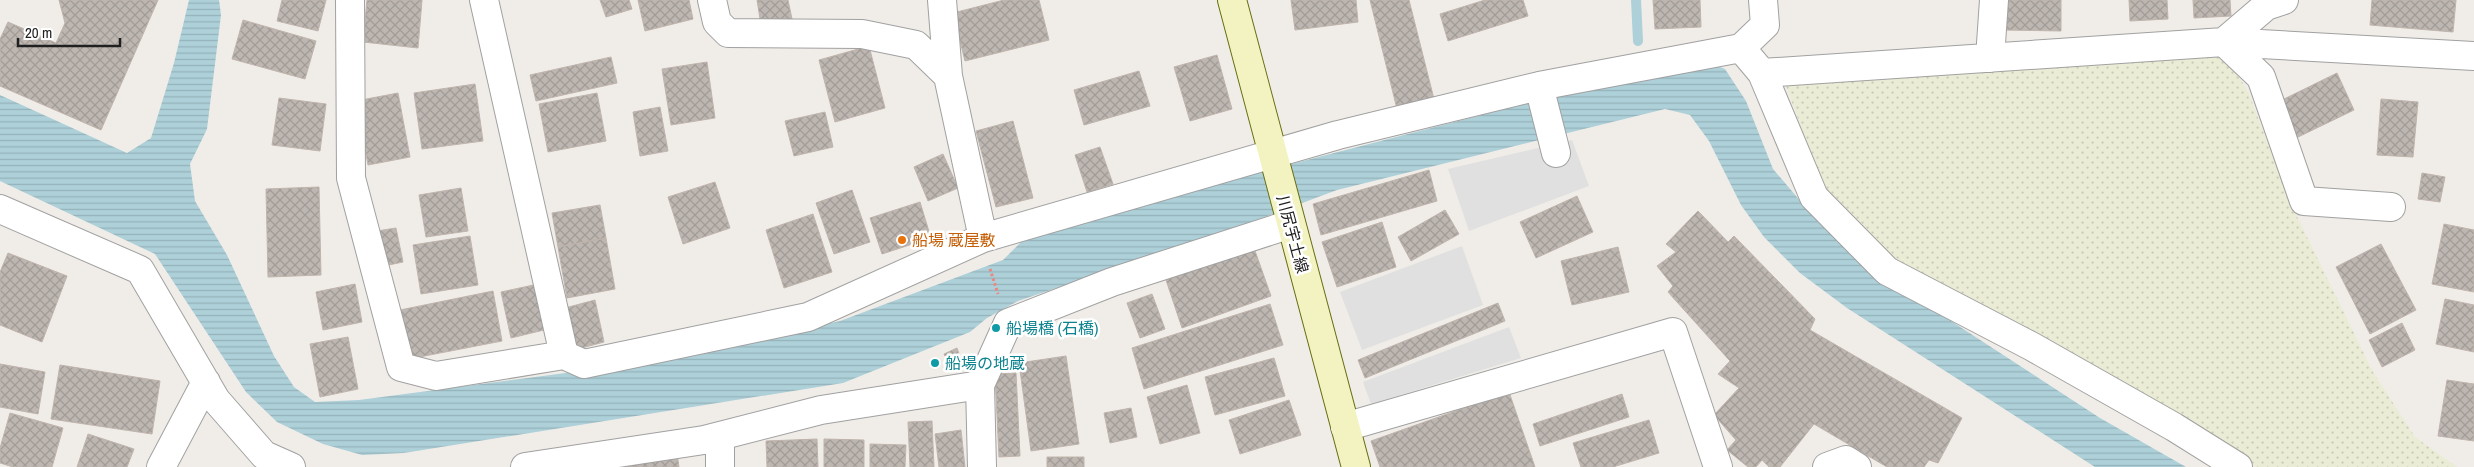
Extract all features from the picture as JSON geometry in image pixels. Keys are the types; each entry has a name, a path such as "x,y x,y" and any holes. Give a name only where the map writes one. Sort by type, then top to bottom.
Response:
{"main road":[{"name":"川尻宇土線","path":"1232,0 1272,158 1356,467"}],"street":[{"path":"350,0 351,178 401,367 436,376 564,355 584,364 808,317 985,249 1272,158 1338,135 1539,86 1741,48 1765,25 1763,0"},
{"path":"484,0 564,355"},
{"path":"712,0 716,22 728,33 862,34 916,45 948,76"},
{"path":"942,0 948,76 985,249"},
{"path":"1990,58 1994,0"},
{"path":"2224,42 2272,2"},
{"path":"1762,73 2224,42 2474,56"},
{"path":"2224,42 2260,77 2304,201 2391,207"},
{"path":"1741,48 1762,73 1814,197 1887,271 2031,346 2174,426 2238,467"},
{"path":"1539,86 1556,153"},
{"path":"0,209 140,270 216,400 264,455 291,467"},
{"path":"982,467 980,385 1008,323 1112,282 1289,218"},
{"path":"1345,427 1673,332 1718,467"},
{"path":"161,467 206,382"},
{"path":"525,467 720,436 821,410 980,385"},
{"path":"720,436 720,467"},
{"path":"1827,467 1846,460 1857,467"}],"path":[{"path":"985,249 999,296"}],"green space":[{"path":"2226,54 2249,94 2291,204 2373,372 2415,437 2457,467 2256,467 2183,419 1896,264 1824,190 1786,86"}],"shaded area":[{"path":"1572,140 1589,186 1469,231 1448,169"},
{"path":"1462,246 1483,305 1362,350 1340,292"},
{"path":"1509,327 1521,358 1371,404 1363,382"}],"water":[{"path":"189,0 219,0 221,15 207,129 190,164 195,201 227,255 274,356 294,387 315,402 359,400 658,361 840,321 1003,260 1021,242 1249,175 1699,59 1725,69 1746,101 1773,169 1819,223 1865,265 2100,418 2186,467 2095,467 1847,308 1800,273 1764,237 1741,205 1709,141 1690,115 1665,109 1337,190 1254,221 1018,301 987,318 970,332 843,383 404,453 362,455 323,444 277,422 246,392 155,254 0,181 0,95 127,153 151,138 174,63"}],"building":[{"path":"59,0 158,0 101,130 0,86 0,39 8,22 56,43 65,23"},
{"path":"282,0 326,0 318,31 277,21"},
{"path":"367,0 422,0 418,48 363,42"},
{"path":"600,0 629,0 632,9 606,17"},
{"path":"638,0 689,0 693,19 645,31"},
{"path":"757,0 788,0 792,19 761,25"},
{"path":"1004,0 1039,0 1049,40 965,61 953,13"},
{"path":"1291,0 1356,0 1358,22 1295,30"},
{"path":"1370,0 1409,0 1434,99 1397,109"},
{"path":"1485,0 1523,0 1528,16 1448,41 1440,14"},
{"path":"1653,0 1700,0 1701,27 1655,29"},
{"path":"2003,0 2061,0 2061,31 2003,30"},
{"path":"2129,0 2167,0 2168,19 2130,21"},
{"path":"2193,0 2230,0 2231,16 2194,18"},
{"path":"2372,0 2456,0 2453,32 2370,25"},
{"path":"243,20 316,41 305,79 232,59"},
{"path":"869,46 885,108 835,122 819,60"},
{"path":"1217,55 1232,109 1190,121 1174,67"},
{"path":"611,57 617,83 536,101 530,75"},
{"path":"707,62 715,118 671,125 662,69"},
{"path":"1139,71 1150,106 1084,125 1074,90"},
{"path":"2337,73 2354,110 2296,138 2278,102"},
{"path":"475,84 483,141 422,149 414,93"},
{"path":"398,93 410,157 368,165 356,101"},
{"path":"597,93 606,141 548,152 539,104"},
{"path":"279,98 326,104 320,151 272,145"},
{"path":"2381,99 2418,102 2413,157 2377,155"},
{"path":"660,107 668,151 640,156 633,112"},
{"path":"825,112 833,147 794,156 785,121"},
{"path":"1013,121 1033,198 996,207 976,131"},
{"path":"1100,147 1113,184 1087,192 1075,155"},
{"path":"943,154 958,188 928,201 914,167"},
{"path":"1429,170 1437,201 1321,235 1313,204"},
{"path":"2422,173 2445,177 2440,202 2418,199"},
{"path":"715,182 730,228 683,244 668,197"},
{"path":"319,187 321,275 268,277 266,189"},
{"path":"461,188 468,231 426,237 419,195"},
{"path":"852,190 870,242 834,254 816,203"},
{"path":"1577,196 1593,232 1536,258 1520,222"},
{"path":"920,202 931,238 882,254 870,218"},
{"path":"600,205 606,238 558,247 552,213"},
{"path":"1445,210 1459,234 1411,261 1398,237"},
{"path":"1698,211 1728,242 1734,236 1815,319 1810,330 1962,418 1938,463 1929,460 1924,467 1887,467 1814,424 1780,467 1769,467 1762,460 1756,467 1748,467 1727,450 1736,440 1714,415 1739,388 1718,374 1730,361 1668,292 1673,286 1657,266 1676,252 1666,244"},
{"path":"813,214 832,272 784,288 766,230"},
{"path":"1382,222 1396,267 1337,287 1322,242"},
{"path":"2444,224 2474,230 2474,292 2432,284"},
{"path":"396,228 403,262 384,266 377,231"},
{"path":"470,236 478,285 421,294 413,245"},
{"path":"606,238 615,289 567,298 558,247"},
{"path":"2381,244 2416,310 2370,334 2336,267"},
{"path":"1618,247 1629,292 1572,305 1561,261"},
{"path":"1254,248 1271,296 1182,328 1166,280"},
{"path":"8,253 67,276 42,342 0,325 0,272"},
{"path":"355,284 362,322 323,330 316,292"},
{"path":"538,284 548,329 511,338 501,292"},
{"path":"493,291 502,341 409,359 400,310"},
{"path":"1152,294 1165,329 1140,338 1127,303"},
{"path":"2445,299 2474,305 2474,352 2436,344"},
{"path":"595,300 604,342 574,350 565,308"},
{"path":"1498,303 1505,321 1365,378 1358,360"},
{"path":"1270,304 1283,345 1144,389 1132,348"},
{"path":"2402,323 2415,350 2382,367 2369,340"},
{"path":"348,337 358,389 320,397 310,344"},
{"path":"957,348 962,362 950,367 944,354"},
{"path":"1066,356 1079,444 1031,451 1019,363"},
{"path":"1274,358 1285,396 1215,415 1205,377"},
{"path":"0,364 45,372 38,414 0,407"},
{"path":"60,365 160,381 152,434 51,419"},
{"path":"1016,373 1020,456 999,457 995,374"},
{"path":"2447,380 2474,384 2474,441 2438,436"},
{"path":"1187,385 1200,433 1160,444 1147,397"},
{"path":"1509,392 1535,467 1380,467 1371,441"},
{"path":"1622,394 1629,417 1540,446 1533,424"},
{"path":"1289,400 1301,435 1240,454 1229,420"},
{"path":"1131,408 1137,437 1110,443 1104,413"},
{"path":"10,413 63,428 52,467 13,467 0,463 0,448"},
{"path":"1649,420 1659,453 1613,467 1581,467 1573,443"},
{"path":"932,421 934,467 910,467 908,422"},
{"path":"961,430 965,467 939,467 935,434"},
{"path":"88,434 134,449 127,467 77,467"},
{"path":"817,439 818,467 767,467 766,441"},
{"path":"824,439 864,440 864,467 824,467"},
{"path":"870,444 906,445 905,467 870,467"},
{"path":"677,453 679,467 627,467 626,459"},
{"path":"1047,457 1084,457 1084,467 1047,467"}],"waterway":[{"path":"1636,0 1638,41"}],"place":[{"name":"船場 蔵屋敷","path":"902,240"},
{"name":"船場橋 (石橋)","path":"996,328"},
{"name":"船場の地蔵","path":"935,363"}]}
